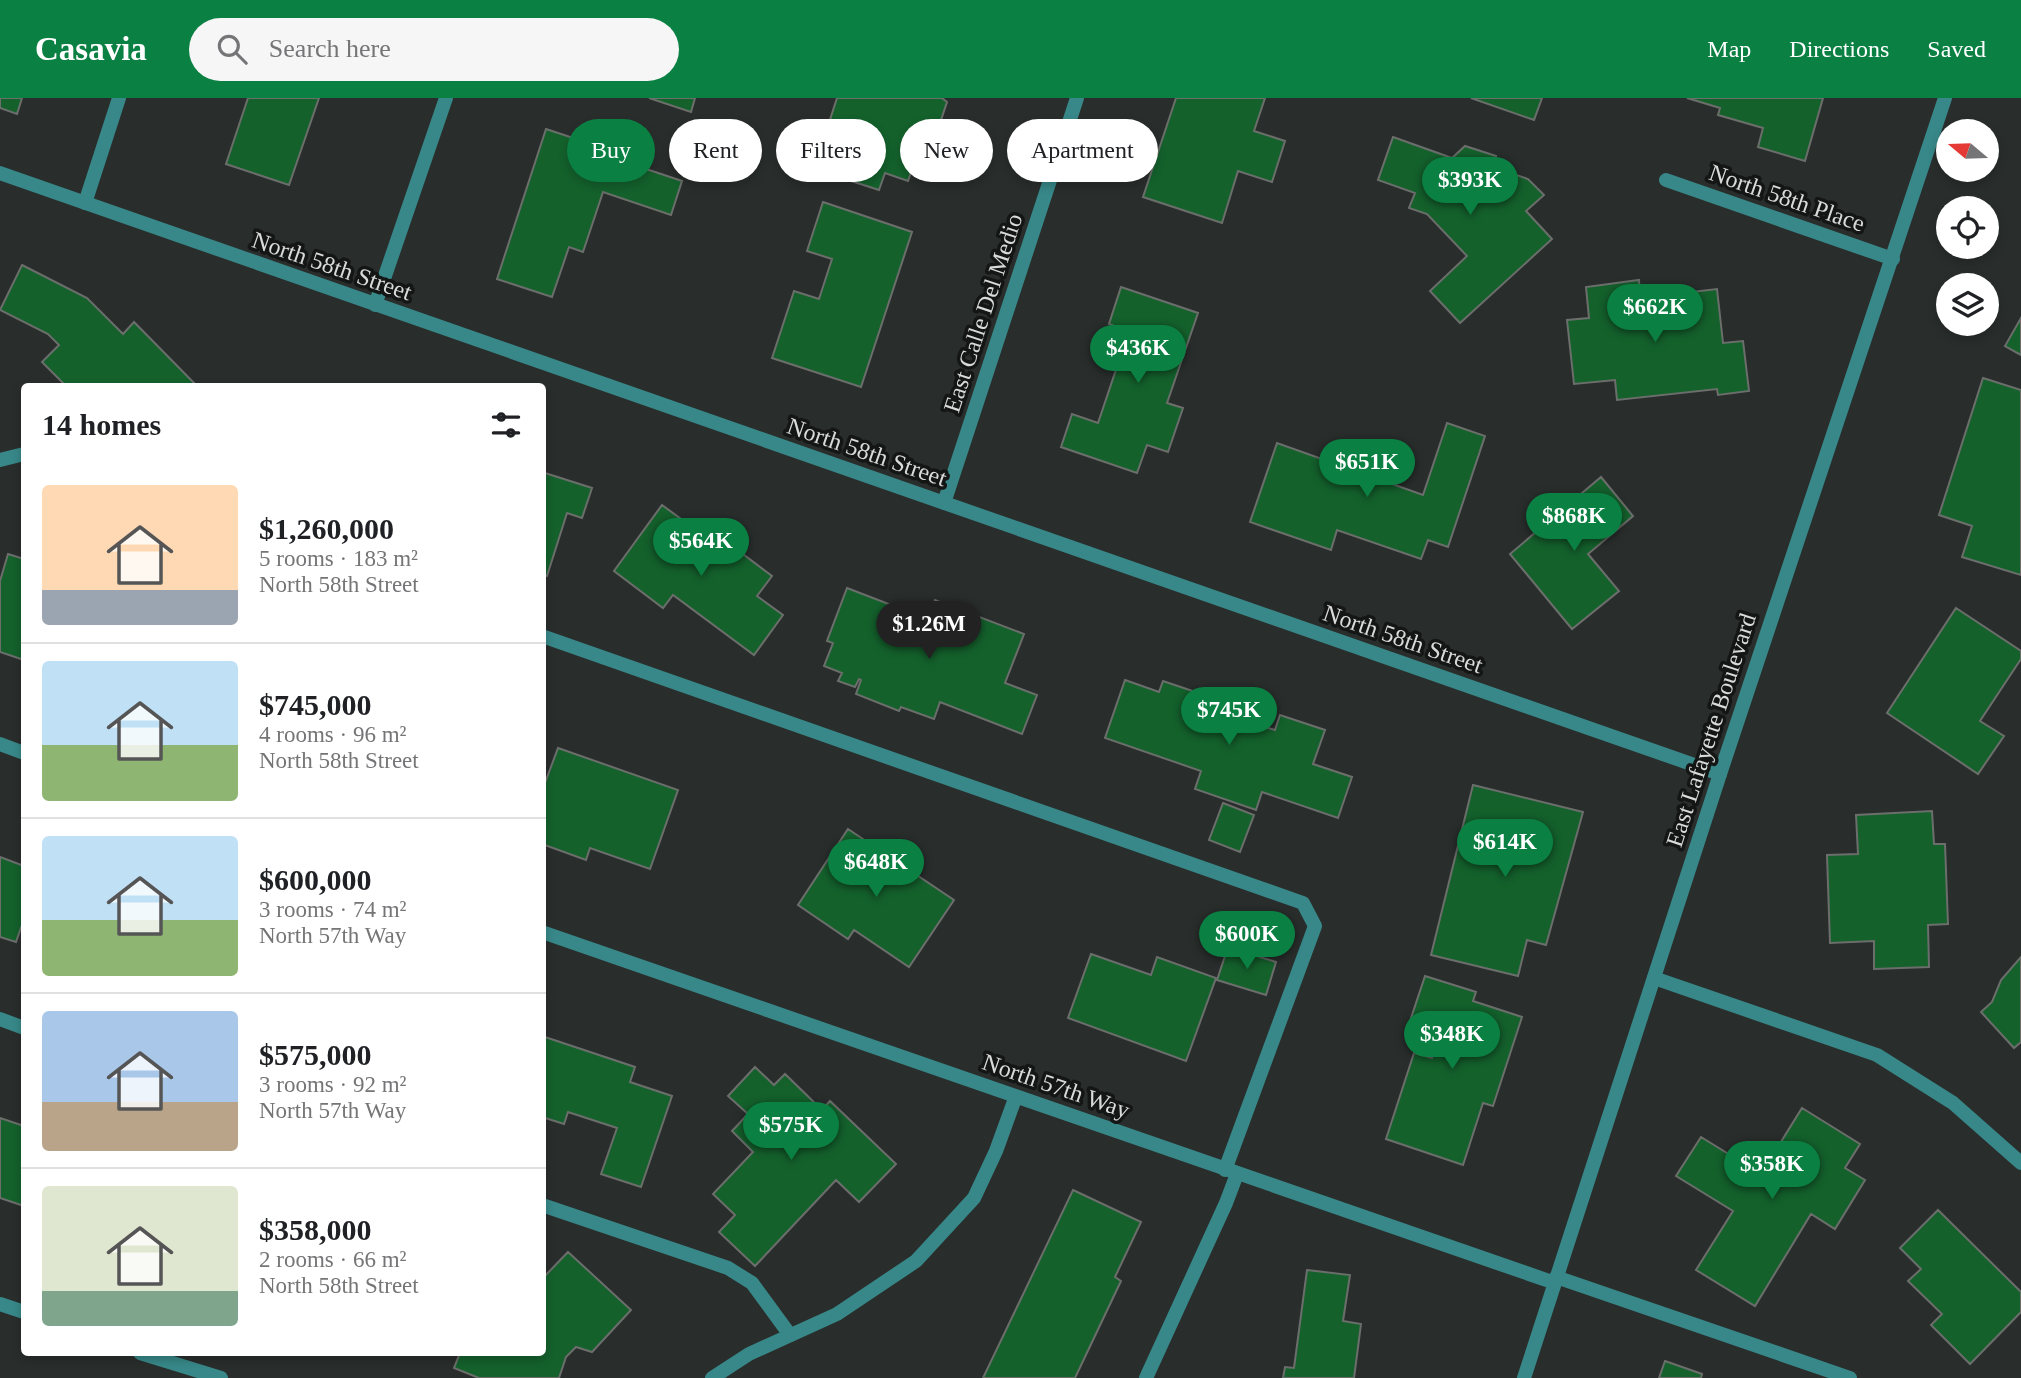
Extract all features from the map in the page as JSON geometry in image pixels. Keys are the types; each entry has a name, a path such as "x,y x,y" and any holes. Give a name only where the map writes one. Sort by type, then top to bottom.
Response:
{"street":[{"path":"85,203 119,98"},
{"path":"375,305 446,98"},
{"name":"East Calle Del Medio","path":"944,503 1077,98"},
{"name":"East Lafayette Boulevard","path":"1524,1378 1720,774 1945,98"},
{"name":"North 58th Street","path":"0,173 1720,774"},
{"name":"North 58th Place","path":"1666,180 1893,259"},
{"path":"0,460 21,455"},
{"path":"546,637 1303,903 1315,926 1231,1172 1226,1203 1146,1378"},
{"path":"0,744 21,752"},
{"name":"North 57th Way","path":"546,933 1231,1172 1850,1378"},
{"path":"1654,978 1877,1055 1953,1103 2021,1163"},
{"path":"0,1019 21,1027"},
{"path":"712,1378 749,1354 837,1314 916,1261 974,1198 996,1151 1016,1096"},
{"path":"546,1206 728,1268 752,1283 790,1335"},
{"path":"0,1304 21,1311"},
{"path":"151,1356 221,1378"}],"building":[{"path":"0,98 22,98 17,114 0,108"},
{"path":"248,98 319,98 289,185 226,164"},
{"path":"649,98 695,98 691,112"},
{"path":"837,98 942,98 947,102 941,119 900,119 900,178 886,173 886,119 830,119"},
{"path":"1176,98 1265,98 1254,131 1285,141 1272,182 1238,171 1222,223 1143,197 1148,182 1158,182 1158,152"},
{"path":"1471,98 1542,98 1534,120"},
{"path":"1687,98 1823,98 1805,161 1758,147 1763,128 1718,115 1720,108"},
{"path":"546,129 567,136 567,182 655,182 655,172 669,177 669,182 682,182 671,215 603,192 583,252 569,247 552,297 497,279"},
{"path":"1393,137 1452,158 1465,146 1496,156 1493,167 1528,179 1544,195 1526,211 1552,239 1460,323 1430,291 1467,256 1427,214 1409,208 1415,193 1378,180"},
{"path":"854,182 882,182 879,190"},
{"path":"823,202 912,232 861,387 772,358 794,291 819,299 832,259 807,251"},
{"path":"22,265 87,298 123,334 134,322 194,383 63,383 42,362 59,345 48,334 0,310"},
{"path":"1639,280 1640,298 1717,289 1723,343 1743,341 1749,391 1718,395 1717,389 1617,400 1615,380 1574,384 1567,320 1589,318 1586,287"},
{"path":"1121,287 1198,313 1167,403 1183,408 1168,452 1147,445 1137,473 1061,447 1072,414 1098,423 1129,331 1109,324"},
{"path":"2021,318 2021,355 2005,346"},
{"path":"1983,378 2021,390 2021,575 1962,557 1972,526 1939,515"},
{"path":"1447,423 1485,436 1448,547 1428,540 1421,559 1337,530 1331,550 1250,522 1277,443 1423,495"},
{"path":"546,473 592,488 582,518 567,513 547,576"},
{"path":"1601,477 1633,516 1588,554 1619,591 1572,629 1510,554"},
{"path":"662,505 718,546 723,539 772,576 757,596 783,615 754,655 673,595 663,608 614,571"},
{"path":"8,554 21,558 21,659 0,652 0,581"},
{"path":"847,588 894,606 890,618 924,631 935,600 1024,634 1005,683 1037,695 1022,734 940,702 934,719 901,707 899,711 856,694 861,680 859,679 855,687 838,681 842,673 824,666 833,643 827,641"},
{"path":"1956,608 2021,651 2021,659 1980,721 2004,736 1978,774 1887,713"},
{"path":"1125,680 1159,692 1163,681 1255,712 1252,723 1275,730 1280,715 1325,730 1313,764 1352,777 1338,818 1262,792 1256,810 1195,789 1201,771 1105,738"},
{"path":"558,748 678,790 650,869 590,848 586,860 546,845 546,780"},
{"path":"1473,785 1583,812 1546,945 1527,940 1518,976 1431,955"},
{"path":"1223,803 1254,815 1240,852 1209,840"},
{"path":"1932,811 1934,844 1945,844 1948,924 1928,925 1929,967 1874,969 1874,941 1830,943 1827,855 1858,854 1856,815"},
{"path":"848,829 954,900 909,967 854,930 848,939 798,905"},
{"path":"0,857 21,865 21,928 16,942 0,937"},
{"path":"1228,947 1276,962 1266,995 1217,980"},
{"path":"1091,954 1151,975 1157,957 1216,978 1186,1061 1068,1018"},
{"path":"2021,957 2021,1042 2014,1048 1981,1012 1992,1002 2001,980"},
{"path":"1425,976 1476,992 1473,1001 1522,1017 1493,1106 1483,1103 1463,1165 1386,1139 1414,1053 1432,1058 1439,1037 1408,1027"},
{"path":"546,1037 635,1067 630,1082 672,1096 641,1187 601,1174 617,1128 568,1112 564,1124 546,1118"},
{"path":"755,1067 774,1085 785,1074 822,1110 830,1101 896,1164 859,1202 836,1180 755,1266 719,1232 735,1215 713,1194 753,1152 732,1131 748,1114 728,1096"},
{"path":"1802,1108 1860,1144 1845,1168 1865,1180 1835,1229 1811,1214 1755,1306 1696,1270 1733,1211 1676,1176 1701,1137 1761,1174"},
{"path":"0,1118 21,1125 21,1205 0,1198"},
{"path":"1073,1190 1141,1222 1115,1277 1121,1281 1075,1378 983,1378"},
{"path":"1938,1210 2021,1292 2021,1312 1970,1364 1931,1325 1942,1314 1908,1281 1921,1269 1900,1248"},
{"path":"568,1252 631,1310 592,1352 576,1347 566,1357 559,1378 479,1378 454,1368 459,1356 546,1356 546,1275"},
{"path":"1307,1270 1350,1275 1343,1321 1361,1324 1354,1378 1283,1378 1285,1367 1294,1368"},
{"path":"1665,1361 1702,1374 1701,1378 1659,1378"}]}
